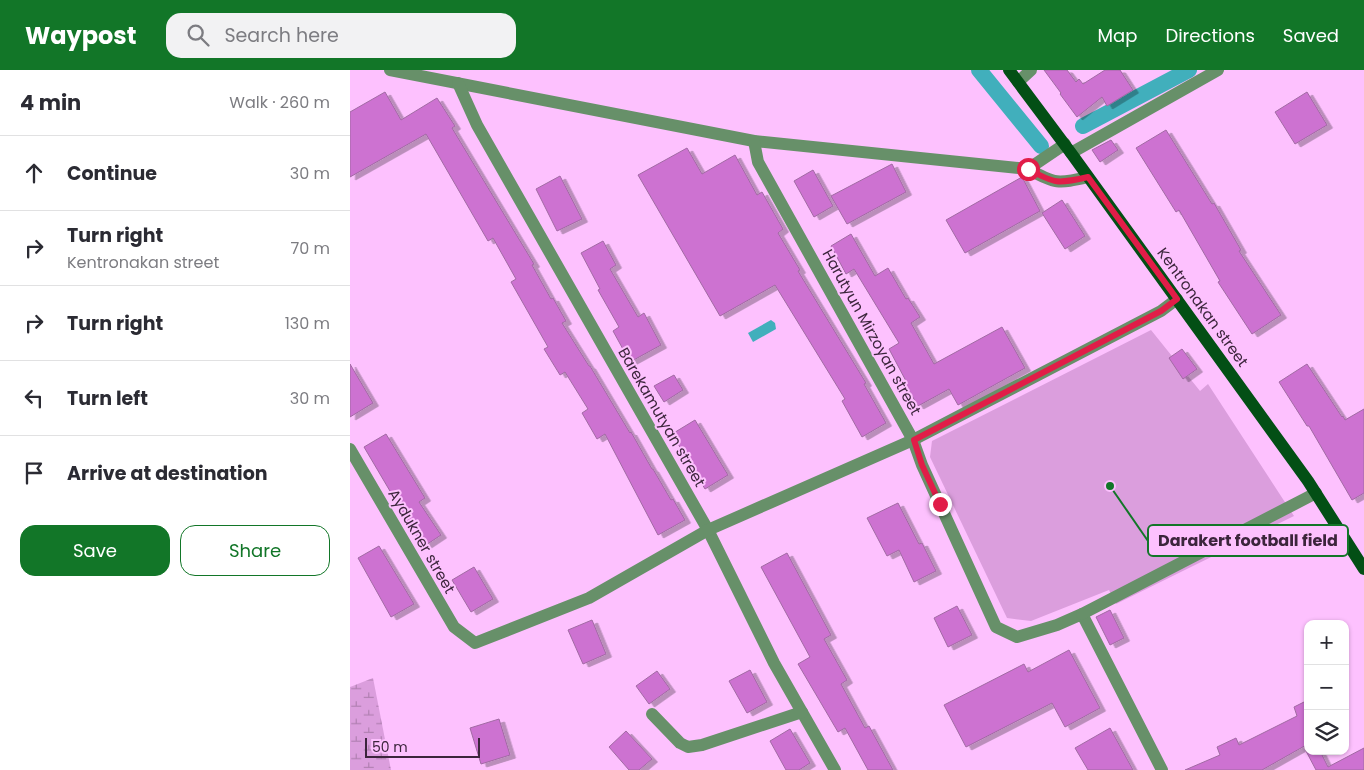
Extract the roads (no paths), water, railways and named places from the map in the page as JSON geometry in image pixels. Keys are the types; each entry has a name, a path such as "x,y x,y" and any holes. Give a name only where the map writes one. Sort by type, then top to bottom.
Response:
{"main road":[{"name":"Kentronakan street","path":"1009,70 1068,148 1316,493 1364,568"}],"street":[{"path":"390,70 754,141 1028,169 1046,179 1062,183 1088,177"},
{"path":"1018,82 1031,70"},
{"path":"1028,169 1218,70"},
{"name":"Barekamutyan street","path":"458,83 477,125 708,530 774,663 834,770"},
{"name":"Harutyun Mirzoyan street","path":"754,141 758,162 914,440 922,465 996,627 1017,636 1057,625 1082,614 1316,493"},
{"path":"708,530 914,440 1161,311 1177,299"},
{"name":"Aydukner street","path":"350,449 454,627 474,643 589,598 708,530"},
{"path":"1082,614 1162,770"},
{"path":"652,714 680,743 688,747 702,745 802,712"}],"waterway":[{"path":"979,70 1041,146"},
{"path":"1083,126 1189,70"}],"place":[{"name":"Darakert football field","path":"1110,486"}]}
